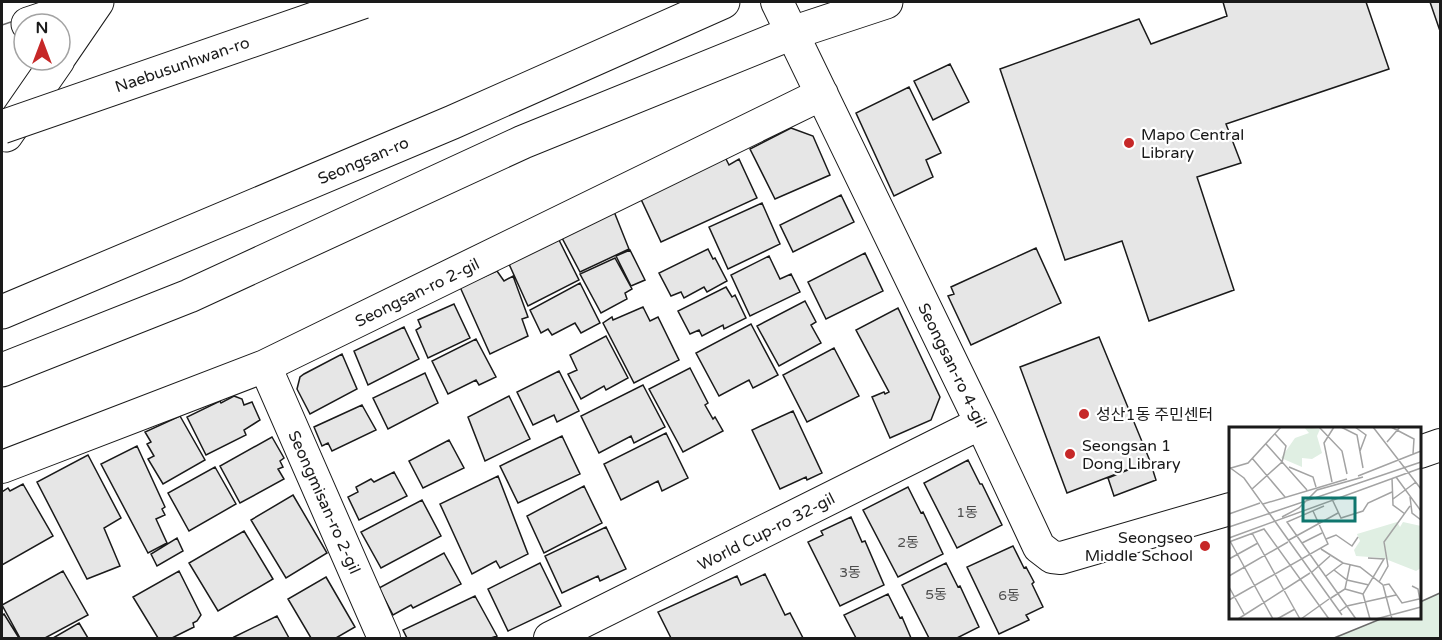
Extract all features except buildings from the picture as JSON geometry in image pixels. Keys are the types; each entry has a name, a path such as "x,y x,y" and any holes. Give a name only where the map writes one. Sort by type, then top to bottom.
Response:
{"main road":[{"path":"65,12 96,2"},
{"path":"72,38 96,2"},
{"name":"Naebusunhwan-ro","path":"2,127 363,2"},
{"name":"Seongsan-ro","path":"2,312 453,122 723,2"},
{"path":"2,370 189,296 523,142 792,33 886,2"},
{"path":"2,142 50,72"}],"street":[{"name":"Seongsan-ro 4-gil","path":"777,2 1039,547 1052,557 1061,558 1229,508"},
{"name":"Seongsan-ro 2-gil","path":"2,467 265,366 822,94"},
{"name":"Seongmisan-ro 2-gil","path":"265,366 384,639"},
{"name":"World Cup-ro 32-gil","path":"550,639 981,423"},
{"path":"1421,451 1440,445"}],"green space":[{"path":"1440,593 1440,638 1334,638 1381,619 1421,619 1421,602"}],"pier":[{"path":"69,2 379,2 2,132 2,25 12,22 12,72 72,72 72,12 40,12"}],"place":[{"name":"Mapo Central Library","path":"1129,143"},
{"name":"성산1동 주민센터","path":"1084,414"},
{"name":"Seongsan 1 Dong Library","path":"1070,454"},
{"name":"Seongseo Middle School","path":"1205,546"}]}
